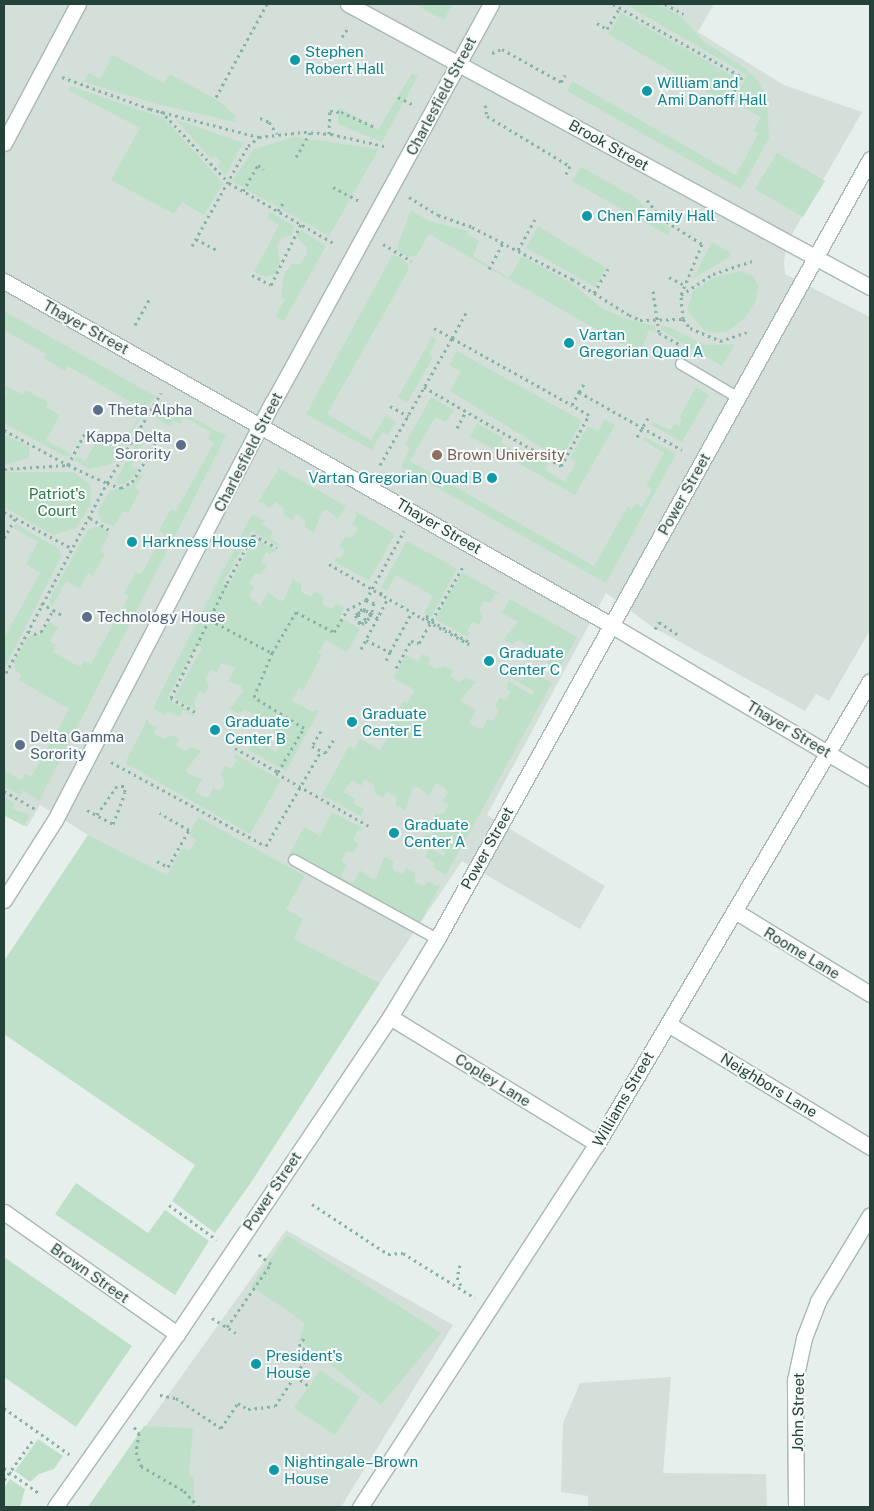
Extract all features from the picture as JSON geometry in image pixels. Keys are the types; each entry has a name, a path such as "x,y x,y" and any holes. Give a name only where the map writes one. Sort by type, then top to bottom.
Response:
{"street":[{"path":"4,143 78,4"},
{"name":"Brook Street","path":"348,4 458,65 487,77 870,287"},
{"name":"Charlesfield Street","path":"4,900 55,820 262,425 491,4"},
{"name":"Power Street","path":"55,1507 177,1334 390,1017 437,939 870,159"},
{"name":"Thayer Street","path":"4,281 262,425 611,624 870,778"},
{"name":"Williams Street","path":"360,1507 597,1144 734,911 830,753 870,681"},
{"name":"Roome Lane","path":"734,911 870,994"},
{"name":"Copley Lane","path":"390,1017 597,1144"},
{"name":"Neighbors Lane","path":"668,1024 870,1147"},
{"name":"Brown Street","path":"4,1212 177,1334"},
{"name":"John Street","path":"796,1507 795,1380 804,1338 818,1301 870,1215"}],"lane":[{"path":"681,364 738,398"},
{"path":"294,860 437,939"}],"path":[{"path":"216,97 267,4"},
{"path":"613,4 742,77 727,104"},
{"path":"665,4 684,14"},
{"path":"596,23 607,29 620,7"},
{"path":"342,37 348,28"},
{"path":"492,53 502,49 562,82 565,75"},
{"path":"62,77 161,111 259,137 277,134 329,134 356,137 388,148"},
{"path":"398,97 412,104"},
{"path":"485,105 487,116 570,166 565,176"},
{"path":"161,111 228,182 335,244"},
{"path":"329,134 330,111 341,112 374,127"},
{"path":"260,118 269,122 277,134"},
{"path":"296,158 310,133"},
{"path":"192,246 248,146 259,137"},
{"path":"243,191 258,165 264,168"},
{"path":"333,187 359,201"},
{"path":"409,197 438,215 518,250 629,315 657,320 683,319"},
{"path":"647,200 661,218 702,244 681,295 683,319 696,332 720,341 747,332"},
{"path":"278,211 283,203"},
{"path":"518,250 537,216"},
{"path":"252,275 271,285 301,224"},
{"path":"196,239 218,250"},
{"path":"489,269 503,243"},
{"path":"383,244 411,261"},
{"path":"681,295 713,274 752,261"},
{"path":"594,293 608,269"},
{"path":"669,277 684,285"},
{"path":"653,291 657,320"},
{"path":"135,325 150,298"},
{"path":"380,465 466,314"},
{"path":"424,387 561,466 589,415 434,328"},
{"path":"572,405 585,382"},
{"path":"579,392 682,450"},
{"path":"6,673 71,548 90,518 160,393"},
{"path":"390,406 408,416"},
{"path":"457,428 466,411"},
{"path":"637,437 648,418"},
{"path":"4,430 68,465 121,488 132,482 157,445 136,434"},
{"path":"68,465 87,430"},
{"path":"4,469 68,465"},
{"path":"4,512 71,548"},
{"path":"90,518 111,530"},
{"path":"4,538 15,519"},
{"path":"369,826 235,748 278,772 304,728 254,697 272,653 296,612 334,632 347,610 366,600 404,530"},
{"path":"195,712 170,698 254,535 277,548"},
{"path":"329,564 422,618 469,643 431,622 426,618 428,615"},
{"path":"396,668 411,641 418,643 464,564"},
{"path":"361,649 378,618 384,589"},
{"path":"366,600 374,604 372,612 367,621 360,624 356,618 357,612 360,610 363,609 366,610 371,614 360,623 358,612 363,610 370,614 378,618"},
{"path":"41,603 64,616"},
{"path":"28,631 34,634 41,632 53,610"},
{"path":"385,663 412,612"},
{"path":"210,620 272,653"},
{"path":"652,634 659,622 677,634"},
{"path":"366,640 390,652"},
{"path":"321,732 312,746 321,751 325,753 334,739"},
{"path":"111,762 266,846 321,751"},
{"path":"88,810 113,824 126,792 124,786 117,786 97,815"},
{"path":"4,791 40,811"},
{"path":"157,861 168,867 189,830 159,814"},
{"path":"312,1204 388,1254 402,1253 477,1299"},
{"path":"169,1205 219,1241"},
{"path":"227,1327 271,1264 257,1253"},
{"path":"460,1265 458,1282 466,1292"},
{"path":"212,1317 236,1333"},
{"path":"156,1394 176,1398 221,1428 238,1403 248,1409 275,1406 310,1354 299,1346 306,1336"},
{"path":"295,1376 309,1386"},
{"path":"4,1408 69,1454"},
{"path":"134,1427 139,1433 136,1452 141,1466 184,1490 199,1507"},
{"path":"4,1480 32,1440"},
{"path":"4,1468 27,1485"}],"shaded area":[{"name":"Brown University","path":"4,4 714,4 698,32 784,85 862,112 787,243 784,261 785,274 870,317 870,630 829,701 816,694 805,711 651,626 606,593 487,815 605,886 580,929 462,861 380,983 88,835 40,805 27,827 4,815"},
{"path":"286,1230 453,1325 341,1507 88,1507"},
{"path":"671,1377 663,1473 766,1474 767,1507 588,1507 588,1496 561,1492 563,1423 580,1383"}],"green space":[{"path":"414,4 453,4 444,20"},
{"path":"625,4 658,4 682,17 704,42 745,68 758,81 767,98 769,138 741,189 567,91 572,81 736,175 758,134 753,131 761,117 733,101 747,75"},
{"path":"621,13 737,78 723,102 608,34"},
{"path":"113,55 164,83 170,74 219,101 236,117 234,122 157,104 84,82 89,73 100,79"},
{"path":"412,73 418,76 382,142 338,124 338,107 378,130"},
{"path":"70,86 164,118 223,183 204,215 182,202 174,214 111,180 140,128 68,90"},
{"path":"175,119 243,143 226,175 217,166 221,162 215,156 211,159"},
{"path":"294,137 379,149 329,236 232,181 254,149"},
{"path":"777,153 825,181 803,217 755,189"},
{"path":"581,167 635,197 658,221 671,228 668,235 572,181"},
{"path":"411,210 429,221 469,231 467,234 479,241 473,256 509,278 522,256 571,283 602,308 624,318 655,326 656,332 649,330 640,354 429,234 417,255 409,257 396,250"},
{"path":"270,212 294,226 292,235 282,238 277,245 280,264 275,274 265,277 254,272 279,225 267,218"},
{"path":"538,226 606,268 595,287 526,248"},
{"path":"301,230 326,246 284,321 275,316 285,300 281,298 284,274 292,264 300,264 306,255 307,247 296,237"},
{"path":"712,242 729,252 731,256 693,279"},
{"path":"393,254 406,261 409,269 327,414 371,440 385,416 396,422 388,435 382,432 372,450 306,414"},
{"path":"741,271 753,276 759,286 755,303 744,319 728,331 715,333 704,330 687,311 693,291 713,278"},
{"path":"4,311 155,396 111,464 89,469 74,460 76,456 85,461 99,437 113,445 117,439 124,442 140,415 133,411 136,405 68,366 65,371 44,358 46,354 6,331 4,334"},
{"path":"661,326 669,327 705,345 735,344 722,366 661,330"},
{"path":"432,337 437,340 429,354 433,357 407,403 398,397"},
{"path":"457,351 582,421 564,453 556,448 552,454 450,391 461,372 449,365"},
{"path":"7,386 23,395 26,390 48,402 46,407 60,415 46,440 72,455 66,457 4,423 4,401 7,394 4,389"},
{"path":"696,387 709,395 682,442 651,425 653,422 670,430 675,424 679,426 682,420 679,418"},
{"path":"431,397 454,410 446,422 435,417 410,461 594,566 628,506 632,509 636,504 642,507 652,489 646,486 664,453 643,440 645,437 676,454 606,583 401,467 410,448 405,444"},
{"path":"161,400 226,436 39,801 23,790 20,795 4,786 4,770 21,780 25,774 31,777 69,709 19,680 21,676 15,669 14,662 29,635 41,635 49,622 58,627 50,641 56,645 53,652 80,667 84,661 91,664 129,596 124,593 136,572 141,574 164,534 159,530 171,509 176,511 214,443 208,439 211,432 184,417 180,424 173,420 170,426 152,416"},
{"path":"605,419 615,425 575,495 470,436 477,423 503,438 501,443 520,454 523,449 549,463 545,470 565,482 576,462 570,458 588,426 598,431"},
{"name":"Patriot's Court","path":"4,434 29,447 29,458 4,465"},
{"path":"138,440 144,442 131,466 138,470 127,483 117,485 116,480"},
{"path":"279,468 346,506 338,519 327,510 322,511 314,533 305,527 305,520 296,514 292,520 284,515 283,508 275,502 270,508 262,502 257,504"},
{"name":"Patriot's Court","path":"4,472 74,472 90,485 91,504 76,528 53,535 4,507"},
{"path":"139,475 143,475 135,488 140,491 128,513 123,511 114,526 101,522 98,512 110,490 130,487"},
{"path":"355,511 395,534 369,581 334,561 336,557 340,559 345,550 339,546 344,538 352,537 358,528 352,525 356,516"},
{"path":"252,514 265,521 262,525 273,531 270,538 279,544 278,546 252,531 223,583 228,586 255,538 276,550 270,554 266,552 261,562 267,566 262,574 255,574 249,583 255,587 249,595 252,600 261,605 268,592 280,601 284,600 293,579 301,584 301,592 311,597 314,591 323,596 323,605 332,609 336,604 344,608 340,617 360,629 347,652 326,640 318,653 322,655 303,690 299,688 292,700 312,712 315,709 319,711 286,771 248,750 252,743 263,750 264,745 277,752 282,737 273,733 276,727 267,722 260,726 251,721 254,715 245,710 238,714 230,709 243,691 241,686 228,681 235,668 221,663 217,672 211,670 205,679 209,686 205,694 199,691 194,701 196,710 174,698 202,648 197,645 167,699 194,714 193,716 183,710 179,717 167,711 166,716 153,708"},
{"path":"16,524 58,548 62,555 4,669 4,638 40,573 26,564 38,542 12,527"},
{"path":"96,526 106,530 109,535 100,551 105,554 93,576 88,573 80,588 66,581 52,607 49,600 87,531"},
{"path":"407,541 457,569 431,617 424,613 433,596 396,575 387,591 381,587"},
{"path":"462,572 500,594 495,594 491,603 484,601 479,610 483,617 479,625 472,622 467,631 470,633 468,637 435,619"},
{"path":"510,599 577,637 557,673 556,668 547,664 550,658 541,652 533,656 525,652 528,646 519,640 512,644 503,640 518,622 502,612"},
{"path":"423,654 431,658 428,665 437,669 444,666 453,670 450,676 459,682 466,677 475,682 460,701 476,710 469,723 478,728 483,728 487,719 493,721 499,712 495,705 500,697 506,700 511,691 507,689 508,681 532,695 534,691 510,677 511,675 521,681 525,674 537,680 538,675 552,683 446,875 433,867 435,863 425,857 429,850 418,844 419,842 443,856 446,852 422,838 428,834 431,836 436,826 430,823 435,814 443,814 449,805 442,801 448,793 445,788 436,783 429,796 418,787 413,788 405,810 396,805 396,797 387,792 383,798 375,793 374,785 365,779 361,786 353,780 343,792 356,799 353,803 364,809 361,816 322,795 349,746 354,749 360,739 380,750 388,738 383,735 403,701 407,703 415,690 393,678 406,655 418,661"},
{"path":"148,718 148,723 157,727 154,733 163,739 171,735 179,739 176,746 185,751 192,747 201,751 186,770 189,774 202,779 195,792 204,797 209,797 213,788 220,791 225,782 221,774 225,766 231,769 237,760 234,758 235,754 281,780 250,834 125,763"},
{"path":"4,797 15,803 13,809 30,815 24,826 4,815"},
{"path":"332,812 363,828 361,832 358,830 353,840 359,843 354,852 346,852 341,862 347,865 341,874 344,879 353,883 360,870 372,879 376,878 384,857 393,861 393,870 403,875 406,868 415,873 415,882 424,886 428,881 436,886 441,884 419,924 290,853 304,827 320,836"},
{"path":"198,817 305,876 286,909 303,919 294,939 380,983 250,1184 215,1233 172,1201 195,1165 4,1034 4,961 88,835 167,875 182,848 190,851 196,840 189,835"},
{"path":"76,1183 148,1233 165,1210 209,1241 175,1295 55,1214"},
{"path":"287,1235 441,1333 381,1405 299,1340 305,1323 251,1286"},
{"path":"4,1257 132,1346 76,1427 4,1377"},
{"path":"320,1370 360,1397 335,1435 294,1408"},
{"path":"144,1426 193,1428 189,1476 194,1477 194,1507 88,1507"},
{"path":"38,1439 63,1456 54,1469 39,1474 30,1482 15,1471"},
{"path":"10,1479 25,1489 20,1507 4,1507 4,1488"}],"place":[{"name":"Stephen Robert Hall","path":"295,60"},
{"name":"William and Ami Danoff Hall","path":"647,91"},
{"name":"Chen Family Hall","path":"587,216"},
{"name":"Vartan Gregorian Quad A","path":"569,343"},
{"name":"Theta Alpha","path":"98,410"},
{"name":"Kappa Delta Sorority","path":"181,445"},
{"name":"Brown University","path":"437,455"},
{"name":"Vartan Gregorian Quad B","path":"492,478"},
{"name":"Harkness House","path":"132,542"},
{"name":"Technology House","path":"87,617"},
{"name":"Graduate Center C","path":"489,661"},
{"name":"Graduate Center E","path":"352,722"},
{"name":"Graduate Center B","path":"215,730"},
{"name":"Delta Gamma Sorority","path":"20,745"},
{"name":"Graduate Center A","path":"394,833"},
{"name":"President's House","path":"256,1364"},
{"name":"Nightingale–Brown House","path":"274,1470"}]}
